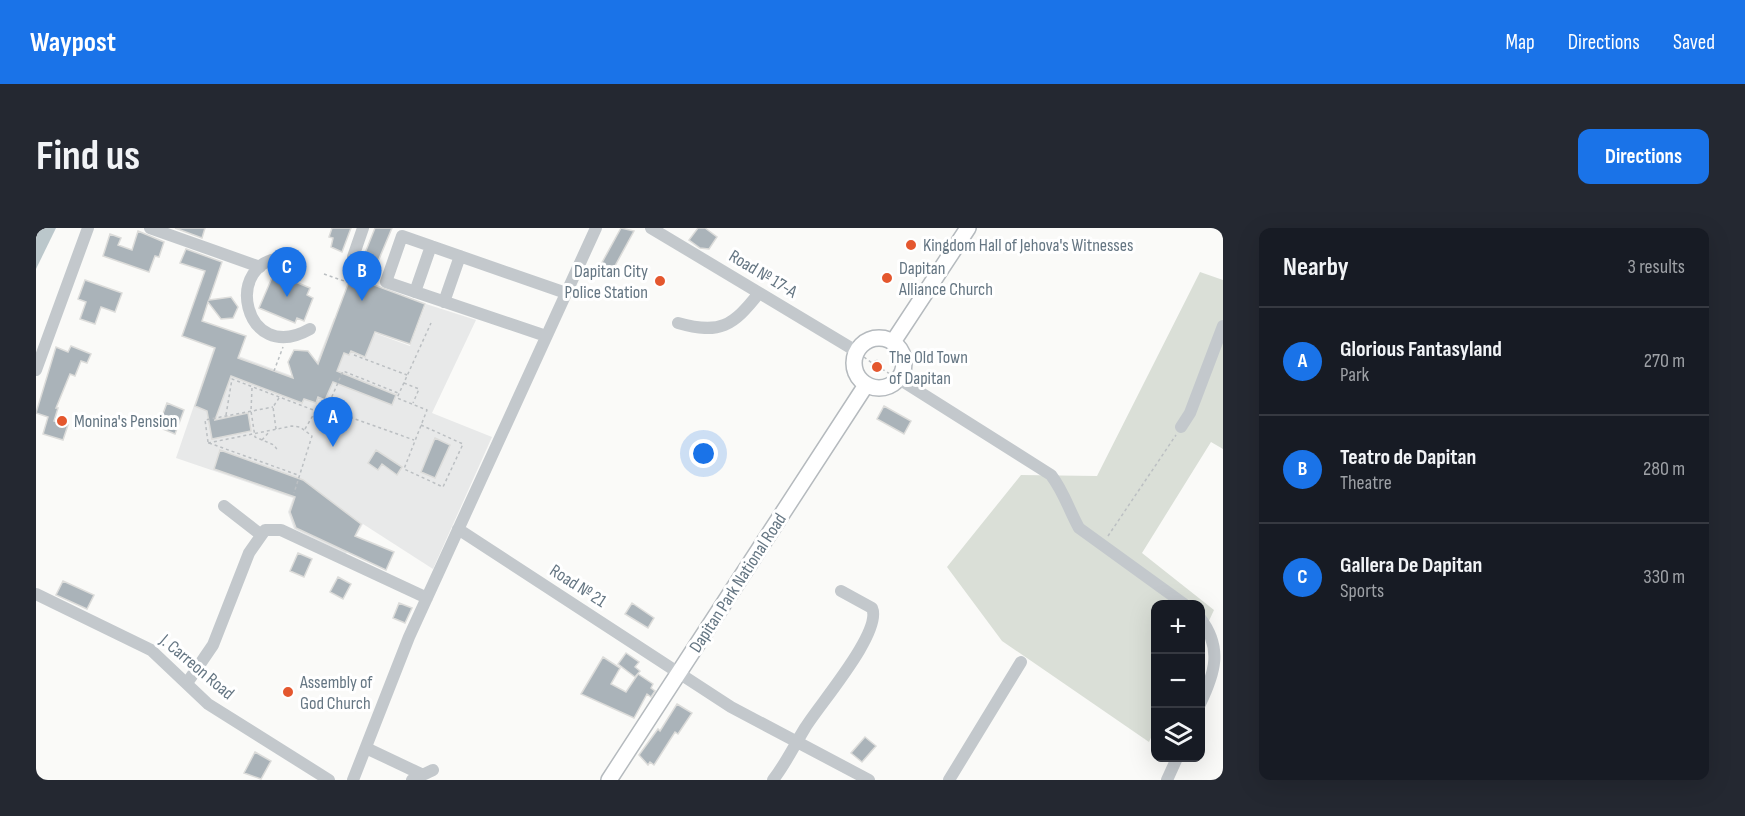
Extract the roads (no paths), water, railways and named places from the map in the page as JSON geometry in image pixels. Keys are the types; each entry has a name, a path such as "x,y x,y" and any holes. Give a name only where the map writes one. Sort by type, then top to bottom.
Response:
{"main road":[{"path":"893,342 968,228"},
{"path":"875,338 893,342 904,356 904,369 899,380 883,388 866,385 858,378 854,368 856,351 864,342 875,338"},
{"name":"Dapitan Park National Road","path":"609,780 866,385"}],"street":[{"path":"36,370 88,228"},
{"path":"150,228 260,267"},
{"path":"353,257 363,228"},
{"path":"353,780 427,598 596,228"},
{"name":"Road № 17-A","path":"651,228 856,351"},
{"path":"546,336 386,282 402,236 566,292"},
{"path":"415,292 431,246"},
{"path":"444,302 460,256"},
{"path":"286,258 270,261 260,267 248,285 247,307 257,326 266,332 287,338 310,329"},
{"path":"678,323 699,329 721,327 743,313 759,293"},
{"path":"1181,427 1190,413 1223,326"},
{"path":"899,380 1051,475 1063,490 1071,514 1080,528 1179,600"},
{"path":"224,506 260,534"},
{"path":"187,683 213,645 243,568 260,534 270,528 281,530 427,598"},
{"name":"Road № 21","path":"458,529 730,707 869,780"},
{"path":"773,780 853,662 874,618 872,608 841,591"},
{"name":"J. Carreon Road","path":"36,594 137,641 162,659 208,704 329,780"},
{"path":"1205,624 1211,631 1216,645 1210,683 1205,694"},
{"path":"949,780 1021,662"},
{"path":"366,748 422,775"},
{"path":"1167,780 1175,762"}],"place":[{"name":"Kingdom Hall of Jehova's Witnesses","path":"911,245"},
{"name":"Dapitan Alliance Church","path":"887,278"},
{"name":"Dapitan City Police Station","path":"660,281"},
{"name":"Gallera De Dapitan","path":"287,297"},
{"name":"Teatro de Dapitan","path":"362,301"},
{"name":"The Old Town of Dapitan","path":"877,367"},
{"name":"Monina's Pension","path":"62,421"},
{"name":"Glorious Fantasyland","path":"333,447"},
{"name":"Assembly of God Church","path":"288,692"}]}
